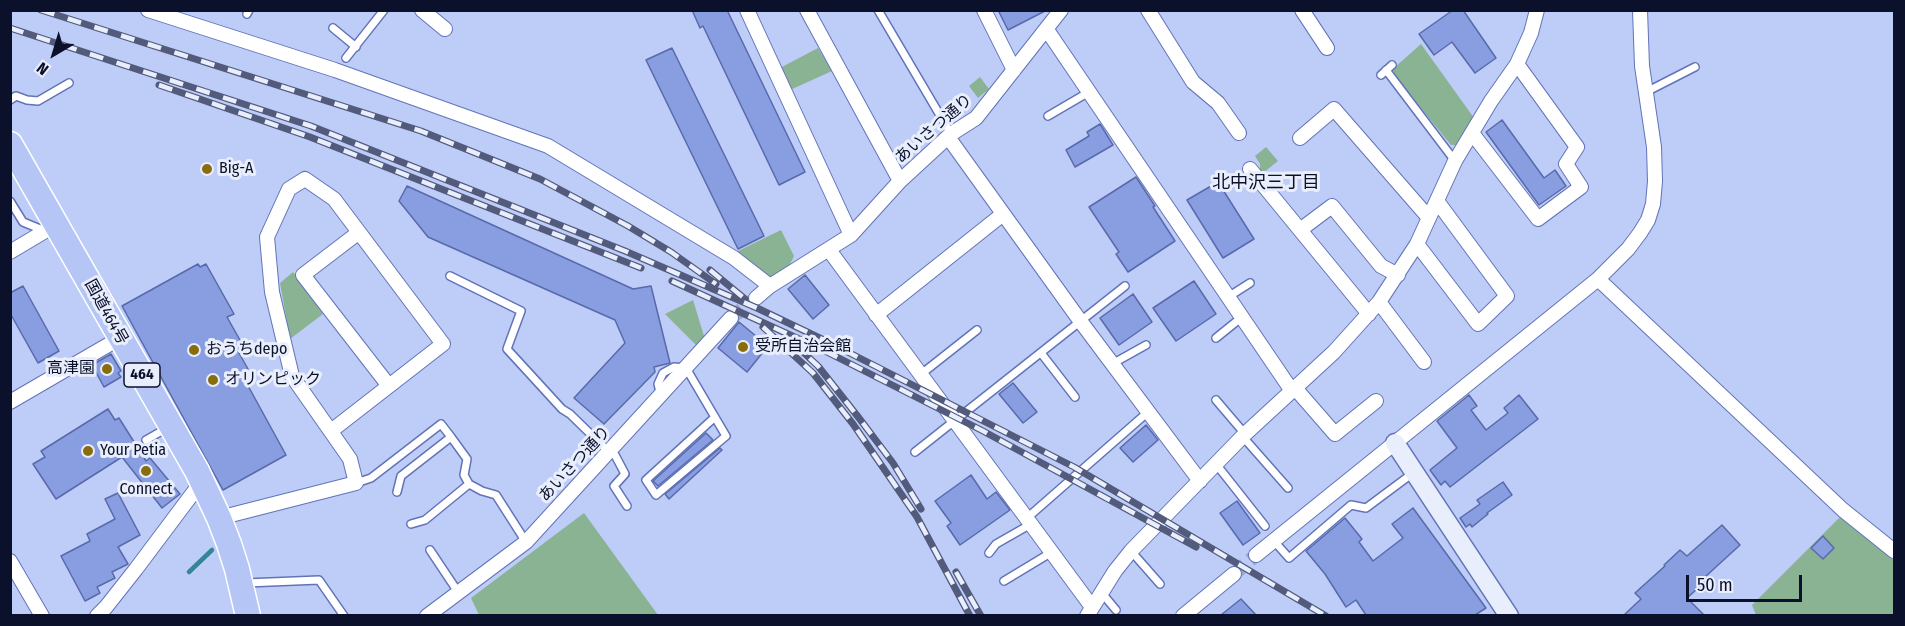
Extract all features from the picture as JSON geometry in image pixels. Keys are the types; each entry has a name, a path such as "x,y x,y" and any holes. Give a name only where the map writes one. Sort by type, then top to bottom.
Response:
{"highway":[{"name":"国道464号","path":"10,144 51,227 120,338 202,481 219,518 241,584 248,615"}],"street":[{"path":"148,10 335,70 548,146 734,258 770,286"},
{"path":"422,10 445,28"},
{"path":"747,10 851,235"},
{"path":"807,10 900,181"},
{"path":"984,10 1014,70"},
{"name":"あいさつ通り","path":"756,298 770,286 851,235 900,181 949,135 976,118 1061,10"},
{"path":"1148,10 1193,82 1218,103 1239,133"},
{"path":"1302,10 1327,48"},
{"path":"829,250 1052,552 1090,611 1115,570 1131,551 1244,436 1334,352 1379,302 1417,244 1455,161 1491,101 1517,64 1531,33 1537,10"},
{"path":"1257,555 1598,279 1628,249 1640,233 1648,220 1653,204 1655,181 1654,147 1642,66 1640,10"},
{"path":"1047,30 1228,297 1294,390 1335,434 1376,401"},
{"path":"1472,133 1538,219 1581,187 1566,164 1577,147 1517,64"},
{"path":"1300,138 1334,109 1429,218"},
{"path":"949,135 1003,214 1200,481"},
{"path":"1250,169 1369,314"},
{"path":"219,518 356,483 350,459 292,376 272,292 267,237 290,189 305,179 334,199 443,344 331,431"},
{"path":"1417,244 1478,324 1507,296 1437,201"},
{"path":"1300,230 1332,206 1381,266 1398,275"},
{"path":"876,315 1003,214"},
{"path":"10,252 51,227"},
{"path":"358,233 303,275 389,386"},
{"path":"1598,279 1843,510 1894,551"},
{"path":"1379,302 1424,362"},
{"name":"あいさつ通り","path":"427,615 526,542 731,318"},
{"path":"10,402 120,338"},
{"path":"1395,443 1509,615"},
{"path":"97,615 106,608 202,481"},
{"path":"10,561 42,615"},
{"path":"1183,615 1234,574"}],"lane":[{"path":"346,58 384,10"},
{"path":"878,10 949,135"},
{"path":"333,28 356,47"},
{"path":"1646,92 1695,68"},
{"path":"1387,70 1455,161"},
{"path":"10,100 16,96 38,101 69,83"},
{"path":"1048,116 1089,92"},
{"path":"10,201 23,222 51,227"},
{"path":"450,276 521,311 507,349 562,409 615,455 625,474 614,486 627,506"},
{"path":"1228,297 1250,283"},
{"path":"915,452 1125,286"},
{"path":"1216,338 1242,317"},
{"path":"920,375 976,330"},
{"path":"1112,364 1146,345"},
{"path":"1041,353 1075,397"},
{"path":"686,368 715,417 726,436 656,495 646,480 715,417"},
{"path":"1216,400 1288,488"},
{"path":"989,553 996,544 1029,521 1148,412"},
{"path":"356,483 371,478 441,424 467,459 464,475 469,484 496,495 526,542"},
{"path":"146,440 171,426"},
{"path":"397,492 401,476 451,437"},
{"path":"391,463 401,476"},
{"path":"1216,464 1264,526"},
{"path":"1274,541 1289,558 1351,505 1366,508 1415,472"},
{"path":"411,524 425,520 469,484"},
{"path":"430,550 458,592"},
{"path":"1131,551 1160,584"},
{"path":"1005,581 1052,552"},
{"path":"241,584 319,580 344,615"},
{"path":"1101,592 1116,610"}],"green space":[{"path":"1421,44 1474,118 1457,145 1451,145 1393,74 1394,68"},
{"path":"818,48 832,71 790,90 780,68"},
{"path":"980,77 989,89 978,98 969,86"},
{"path":"1266,147 1278,161 1263,173 1255,156"},
{"path":"781,230 794,256 789,266 772,277 760,273 734,253"},
{"path":"293,272 323,314 290,339 280,283"},
{"path":"693,300 704,336 696,345 665,314"},
{"path":"584,513 658,615 479,615 471,598"},
{"path":"1840,517 1894,560 1894,615 1756,615 1752,605"}],"building":[{"path":"692,10 727,10 805,172 779,185 703,26 700,28"},
{"path":"998,10 1047,10 1008,30"},
{"path":"1453,10 1463,10 1496,58 1475,73 1452,42 1434,55 1419,34"},
{"path":"672,48 764,236 738,249 646,60"},
{"path":"1502,120 1544,178 1555,170 1566,186 1539,205 1486,132"},
{"path":"1100,124 1113,145 1075,167 1066,150 1089,136 1087,132"},
{"path":"1136,177 1175,241 1128,272 1116,254 1119,252 1089,207"},
{"path":"1218,182 1254,239 1223,258 1187,200"},
{"path":"407,186 633,289 651,286 670,363 654,367 655,372 604,424 574,398 625,343 615,320 428,237 399,201"},
{"path":"198,264 200,267 206,264 234,314 227,317 245,349 239,353 248,369 241,373 286,455 223,490 122,306"},
{"path":"805,275 829,305 813,319 788,289"},
{"path":"1194,281 1216,314 1176,341 1153,308"},
{"path":"23,286 59,351 38,363 10,313 10,293"},
{"path":"1133,294 1152,322 1119,345 1100,318"},
{"path":"739,322 768,346 747,372 718,348"},
{"path":"111,354 121,371 118,373 121,377 104,387 92,365"},
{"path":"1013,383 1037,412 1023,423 999,394"},
{"path":"1469,395 1477,406 1471,410 1486,430 1508,413 1504,408 1519,395 1538,419 1450,487 1445,481 1441,485 1430,470 1457,448 1437,421"},
{"path":"108,409 115,420 119,418 146,461 150,458 180,494 162,508 122,457 56,499 33,464 45,457 41,451"},
{"path":"1146,425 1158,440 1133,462 1120,448"},
{"path":"706,433 713,440 658,486 653,481"},
{"path":"720,448 722,450 669,499 665,494"},
{"path":"971,475 987,499 996,492 1010,510 960,545 947,526 951,523 935,501"},
{"path":"1503,482 1512,495 1472,527 1470,524 1466,527 1460,518 1480,504 1477,500"},
{"path":"118,493 140,535 118,547 128,564 112,572 115,578 97,587 100,593 85,601 61,556 90,541 87,534 115,519 105,499"},
{"path":"1237,501 1260,533 1243,545 1220,513"},
{"path":"1413,508 1486,608 1475,615 1366,615 1356,600 1346,607 1325,574 1306,551 1345,518 1362,539 1359,542 1373,561 1403,538 1392,524"},
{"path":"1722,525 1740,545 1705,577 1707,580 1687,598 1704,615 1624,615 1641,599 1635,593 1680,550 1687,556"},
{"path":"1823,536 1834,548 1823,559 1811,548"},
{"path":"1241,599 1256,615 1221,615"}],"waterway":[{"path":"189,572 212,550"}],"tunnel":[{"path":"731,318 756,298"},
{"path":"1234,574 1256,555"}],"railway":[{"path":"41,10 421,131 540,179 628,226 671,252 716,284"},
{"path":"10,28 311,126 625,251 757,308 1074,467 1326,616"},
{"path":"159,85 310,137 641,268"},
{"path":"710,270 745,299"},
{"path":"672,281 823,350 983,431 1196,547"},
{"path":"763,327 813,373 853,424 917,517 970,616"},
{"path":"789,339 818,366 859,418 893,463 921,509"},
{"path":"956,572 981,616"}],"place":[{"name":"Big-A","path":"207,169"},
{"name":"受所自治会館","path":"743,347"},
{"name":"おうちdepo","path":"194,350"},
{"name":"高津園","path":"107,369"},
{"name":"オリンピック","path":"213,380"},
{"name":"Your Petia","path":"88,451"},
{"name":"Connect","path":"146,471"}],"district":[{"name":"北中沢三丁目","path":"1266,183"}]}
